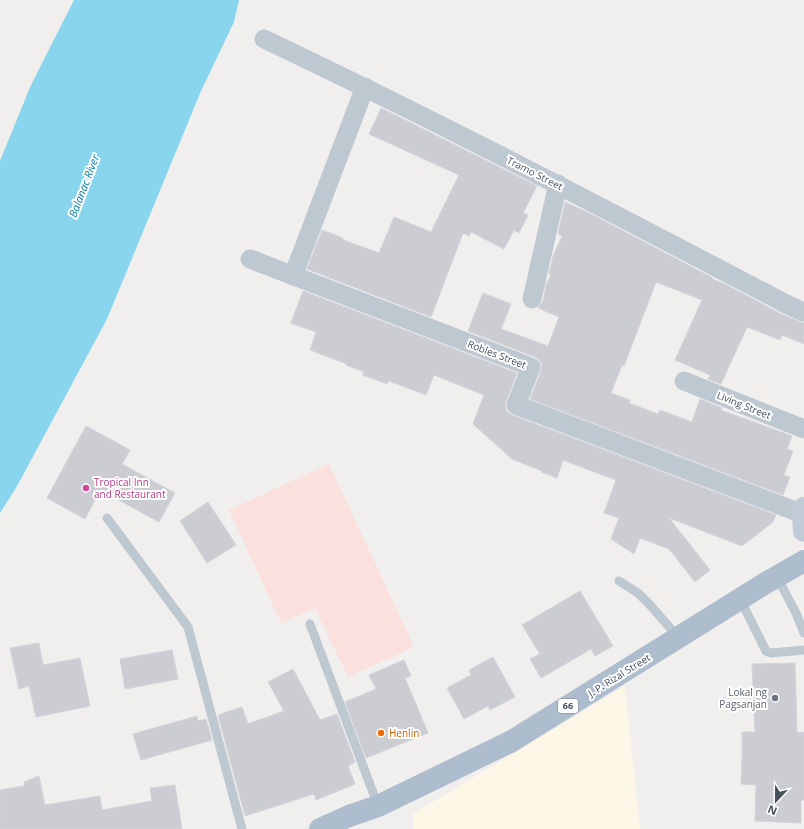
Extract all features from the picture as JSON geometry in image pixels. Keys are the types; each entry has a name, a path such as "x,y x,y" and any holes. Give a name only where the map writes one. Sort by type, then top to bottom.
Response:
{"main road":[{"name":"J. P. Rizal Street","path":"320,829 349,816 378,806 512,741 740,599 804,561"}],"street":[{"name":"Tramo Street","path":"264,39 365,87 558,184 781,302 804,312"},
{"path":"293,276 365,87"},
{"path":"532,299 558,184"},
{"name":"Robles Street","path":"250,260 531,367 516,405 804,518"},
{"name":"Living Street","path":"684,381 804,429"}],"lane":[{"path":"107,518 188,627 242,829"},
{"path":"776,577 796,613 804,633"},
{"path":"619,581 638,593 650,604 678,638"},
{"path":"740,599 766,651 772,653 804,650"},
{"path":"310,624 378,806"}],"shaded area":[{"path":"329,464 414,647 348,677 315,608 281,623 229,510"},
{"path":"625,686 640,829 414,829 413,814"}],"water":[{"name":"Balanac River","path":"74,0 239,0 234,22 201,91 107,319 16,488 0,513 0,161 31,85"}],"building":[{"path":"381,108 537,186 523,213 528,215 519,233 514,230 504,249 471,232 469,236 463,233 431,317 307,269 322,230 343,238 343,240 379,253 394,217 431,232 459,175 369,134"},
{"path":"565,202 591,214 783,315 804,323 804,344 782,335 780,340 747,327 721,384 708,379 710,375 675,360 702,300 656,282 624,366 622,365 611,393 630,400 629,403 658,414 660,410 692,422 700,399 722,408 721,410 792,436 787,449 793,451 784,475 790,477 783,495 530,399 541,371 542,365 539,360 535,357 468,331 483,293 511,304 501,329 548,346 559,317 538,308 543,301 546,285 551,275 549,274 553,256 562,236 558,234"},
{"path":"303,291 517,373 505,406 507,412 512,415 776,515 773,522 742,546 669,518 710,570 695,582 669,549 640,538 634,554 611,539 619,518 604,513 616,480 563,460 557,478 512,459 473,424 484,395 434,375 426,395 389,381 387,384 363,375 364,372 310,350 316,332 291,323"},
{"path":"86,426 130,450 122,464 175,493 159,522 100,490 85,519 47,498"},
{"path":"208,502 236,545 207,563 180,521"},
{"path":"580,591 613,646 595,656 591,649 541,678 530,659 540,654 522,625"},
{"path":"39,643 43,665 80,658 90,706 36,717 29,686 19,689 10,648"},
{"path":"172,650 178,679 125,689 120,659"},
{"path":"493,657 515,697 490,710 488,706 464,719 447,688 471,675 469,670"},
{"path":"404,660 411,676 405,678 428,733 366,758 345,702 376,689 369,675"},
{"path":"795,663 797,733 804,732 804,800 801,800 801,823 755,821 756,785 741,784 742,732 755,732 752,664"},
{"path":"293,669 320,720 337,714 355,762 348,766 355,784 316,800 314,794 245,816 218,715 242,707 248,724 284,711 268,682"},
{"path":"197,716 198,721 206,719 212,740 141,760 133,734"},
{"path":"39,776 45,805 100,796 102,810 152,801 150,788 175,785 182,829 0,829 0,790 24,786 24,782"}],"place":[{"name":"Tropical Inn and Restaurant","path":"86,488"},
{"name":"Lokal ng Pagsanjan","path":"775,698"},
{"name":"Henlin","path":"381,733"}]}
